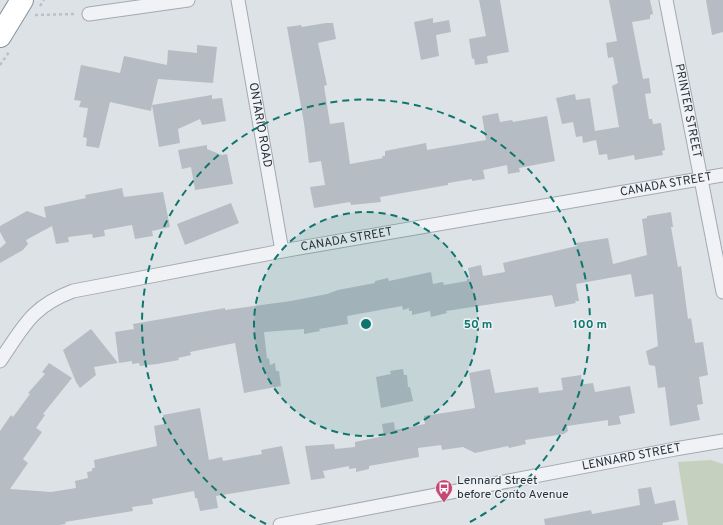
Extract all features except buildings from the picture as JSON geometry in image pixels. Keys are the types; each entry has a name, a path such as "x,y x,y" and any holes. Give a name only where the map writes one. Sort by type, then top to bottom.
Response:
{"highway":[{"path":"0,36 28,7"}],"street":[{"path":"89,14 188,0"},
{"name":"ONTARIO ROAD","path":"238,0 282,251"},
{"name":"PRINTER STREET","path":"666,0 723,292"},
{"name":"CANADA STREET","path":"0,360 32,314 53,298 73,291 282,251 723,175"},
{"name":"LENNARD STREET","path":"280,525 323,522 667,450 723,441"}],"path":[{"path":"28,7 89,14"}],"green space":[{"path":"711,460 723,464 723,525 688,525 678,462"}],"place":[{"name":"Lennard Street before Conto Avenue","path":"444,503"}]}
